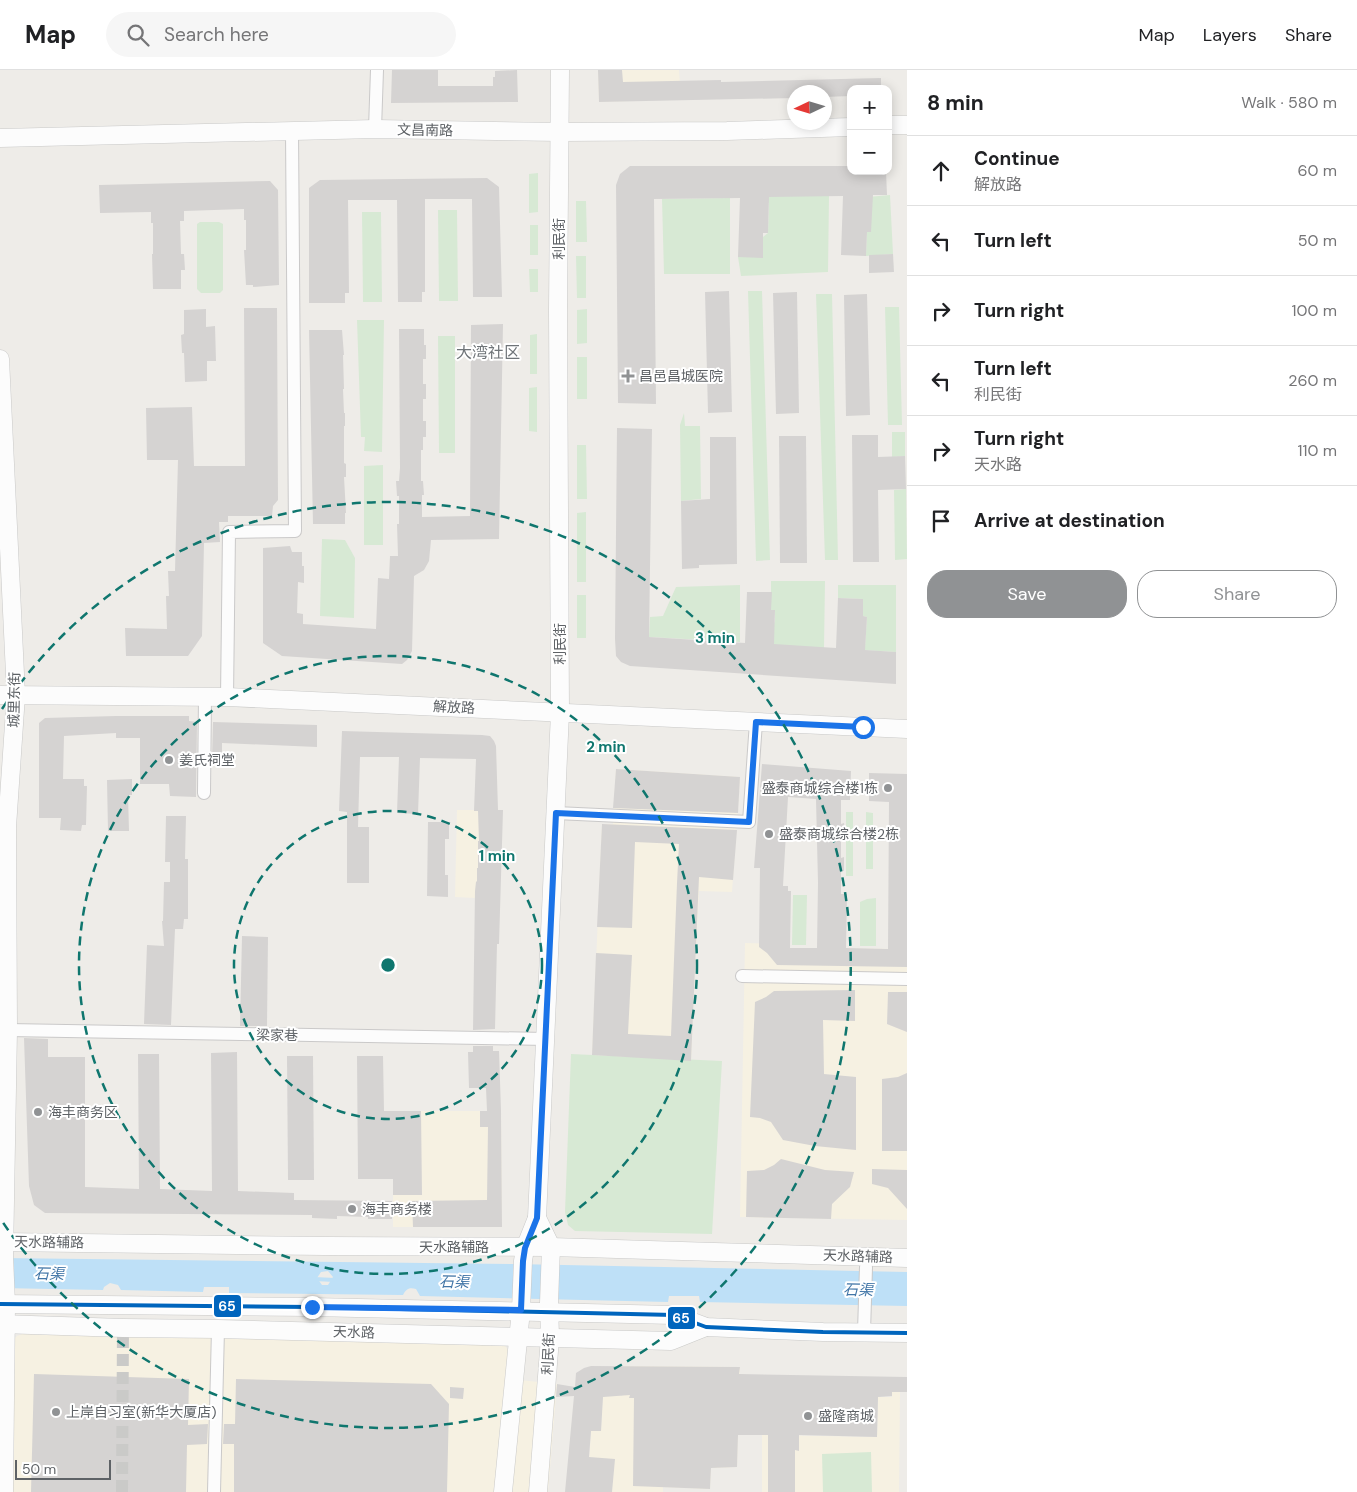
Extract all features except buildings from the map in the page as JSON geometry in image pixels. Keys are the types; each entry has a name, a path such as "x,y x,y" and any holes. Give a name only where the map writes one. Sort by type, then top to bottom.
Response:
{"street":[{"path":"375,129 377,70"},
{"name":"利民街","path":"503,1492 522,1305 524,1254 537,1218 556,813 560,713 558,311 560,70"},
{"path":"892,125 907,125"},
{"name":"文昌南路","path":"0,138 375,129 560,132 728,131 847,127"},
{"path":"227,697 229,532 295,531 292,132"},
{"name":"城里东街","path":"0,359 8,695 3,1247 4,1492"},
{"name":"解放路","path":"8,695 205,696 907,729"},
{"path":"204,793 205,696"},
{"path":"556,813 749,822 756,722"},
{"path":"742,976 907,979"},
{"name":"梁家巷","path":"5,1022 546,1039"},
{"name":"利民街","path":"537,1218 551,1254 550,1338 538,1492"},
{"name":"天水路辅路","path":"3,1247 907,1258"},
{"path":"864,1332 866,1266"},
{"name":"天水路","path":"4,1300 292,1306 522,1305 674,1315 706,1327 907,1333"},
{"name":"天水路","path":"3,1324 671,1341 706,1327"},
{"path":"214,1492 218,1328"}],"shaded area":[{"path":"598,70 679,70 681,99 599,102"},
{"path":"616,769 740,777 732,892 699,891 691,1061 592,1055 602,824 613,824"},
{"path":"457,810 503,810 475,898 455,897"},
{"path":"745,943 782,944 783,948 907,949 907,1220 740,1217"},
{"path":"393,1111 501,1111 502,1227 393,1227"},
{"path":"22,1334 316,1340 485,1340 503,1343 511,1354 511,1379 557,1384 548,1492 10,1492 14,1339"},
{"path":"622,1366 740,1367 737,1467 711,1468 710,1489 663,1487 663,1492 587,1492 591,1431 601,1431 603,1388 622,1396"},
{"path":"892,1392 900,1392 899,1492 762,1492 762,1435 877,1437 878,1397 892,1397"}],"green space":[{"path":"538,173 538,212 529,213 529,174"},
{"path":"890,195 893,254 866,256 868,197"},
{"path":"765,196 829,196 828,272 741,276 738,257 763,257 763,237 768,233 769,203 765,202"},
{"path":"730,198 730,274 664,274 662,199"},
{"path":"576,201 586,201 587,242 576,242"},
{"path":"438,210 457,210 458,301 439,301"},
{"path":"362,212 381,212 382,302 363,302"},
{"path":"200,222 219,222 223,224 223,290 220,293 201,293 197,289 197,224"},
{"path":"530,225 538,225 538,255 530,255"},
{"path":"576,256 586,256 586,298 577,298"},
{"path":"529,269 538,269 538,292 530,292"},
{"path":"748,291 762,291 770,560 756,561"},
{"path":"816,294 832,294 838,560 825,560"},
{"path":"885,307 899,307 902,425 888,425"},
{"path":"587,309 587,343 577,344 577,310"},
{"path":"357,320 384,320 382,452 364,451 365,437 361,437"},
{"path":"537,334 537,374 530,374 530,335"},
{"path":"438,336 455,336 455,453 439,453"},
{"path":"577,357 587,357 587,399 577,399"},
{"path":"537,387 537,432 529,431 529,388"},
{"path":"684,413 685,426 700,426 701,499 681,501 680,425"},
{"path":"892,432 905,432 905,456 892,457"},
{"path":"577,445 586,445 587,499 577,499"},
{"path":"383,465 383,545 364,545 364,466"},
{"path":"906,489 907,559 895,560 894,490"},
{"path":"586,512 586,582 577,582 577,513"},
{"path":"322,539 345,540 355,558 354,618 320,616"},
{"path":"771,581 825,581 824,648 769,645 775,620 775,610 771,610"},
{"path":"740,585 740,642 649,637 650,617 663,616 676,587"},
{"path":"838,585 896,585 896,652 862,650 865,647 867,617 863,616 863,599 838,598"},
{"path":"577,595 586,595 586,638 577,638"},
{"path":"846,812 853,812 853,876 846,876"},
{"path":"866,812 873,813 873,869 866,869"},
{"path":"793,895 807,895 806,945 792,945"},
{"path":"876,898 876,946 860,946 860,902"},
{"path":"571,1054 722,1061 712,1234 575,1231 568,1225 565,1212"},
{"path":"871,1452 872,1492 823,1492 822,1454"}],"water":[{"path":"0,1258 514,1264 907,1272 907,1306 700,1302 699,1296 669,1296 668,1302 420,1296 416,1289 411,1288 403,1295 229,1293 229,1287 204,1287 203,1292 121,1290 118,1285 110,1283 103,1290 0,1288","holes":["328,1271 333,1277 328,1285 322,1285 317,1278 321,1272"]}],"waterway":[{"name":"石渠","path":"314,1279 335,1280"}],"tunnel":[{"path":"122,1492 123,1328"}],"transit line":[{"name":"65","path":"0,1304 312,1307 674,1315 706,1327 823,1332 907,1333"}],"place":[{"name":"昌邑昌城医院","path":"628,376"},
{"name":"姜氏祠堂","path":"169,760"},
{"name":"盛泰商城综合楼1栋","path":"888,788"},
{"name":"盛泰商城综合楼2栋","path":"769,834"},
{"name":"海丰商务区","path":"38,1112"},
{"name":"海丰商务楼","path":"352,1209"},
{"name":"上岸自习室(新华大厦店)","path":"56,1412"},
{"name":"盛隆商城","path":"808,1416"}],"district":[{"name":"大湾社区","path":"488,352"}],"route":[{"path":"312,1307 521,1310 525,1248 537,1218 556,813 749,822 756,722 863,727"}]}
